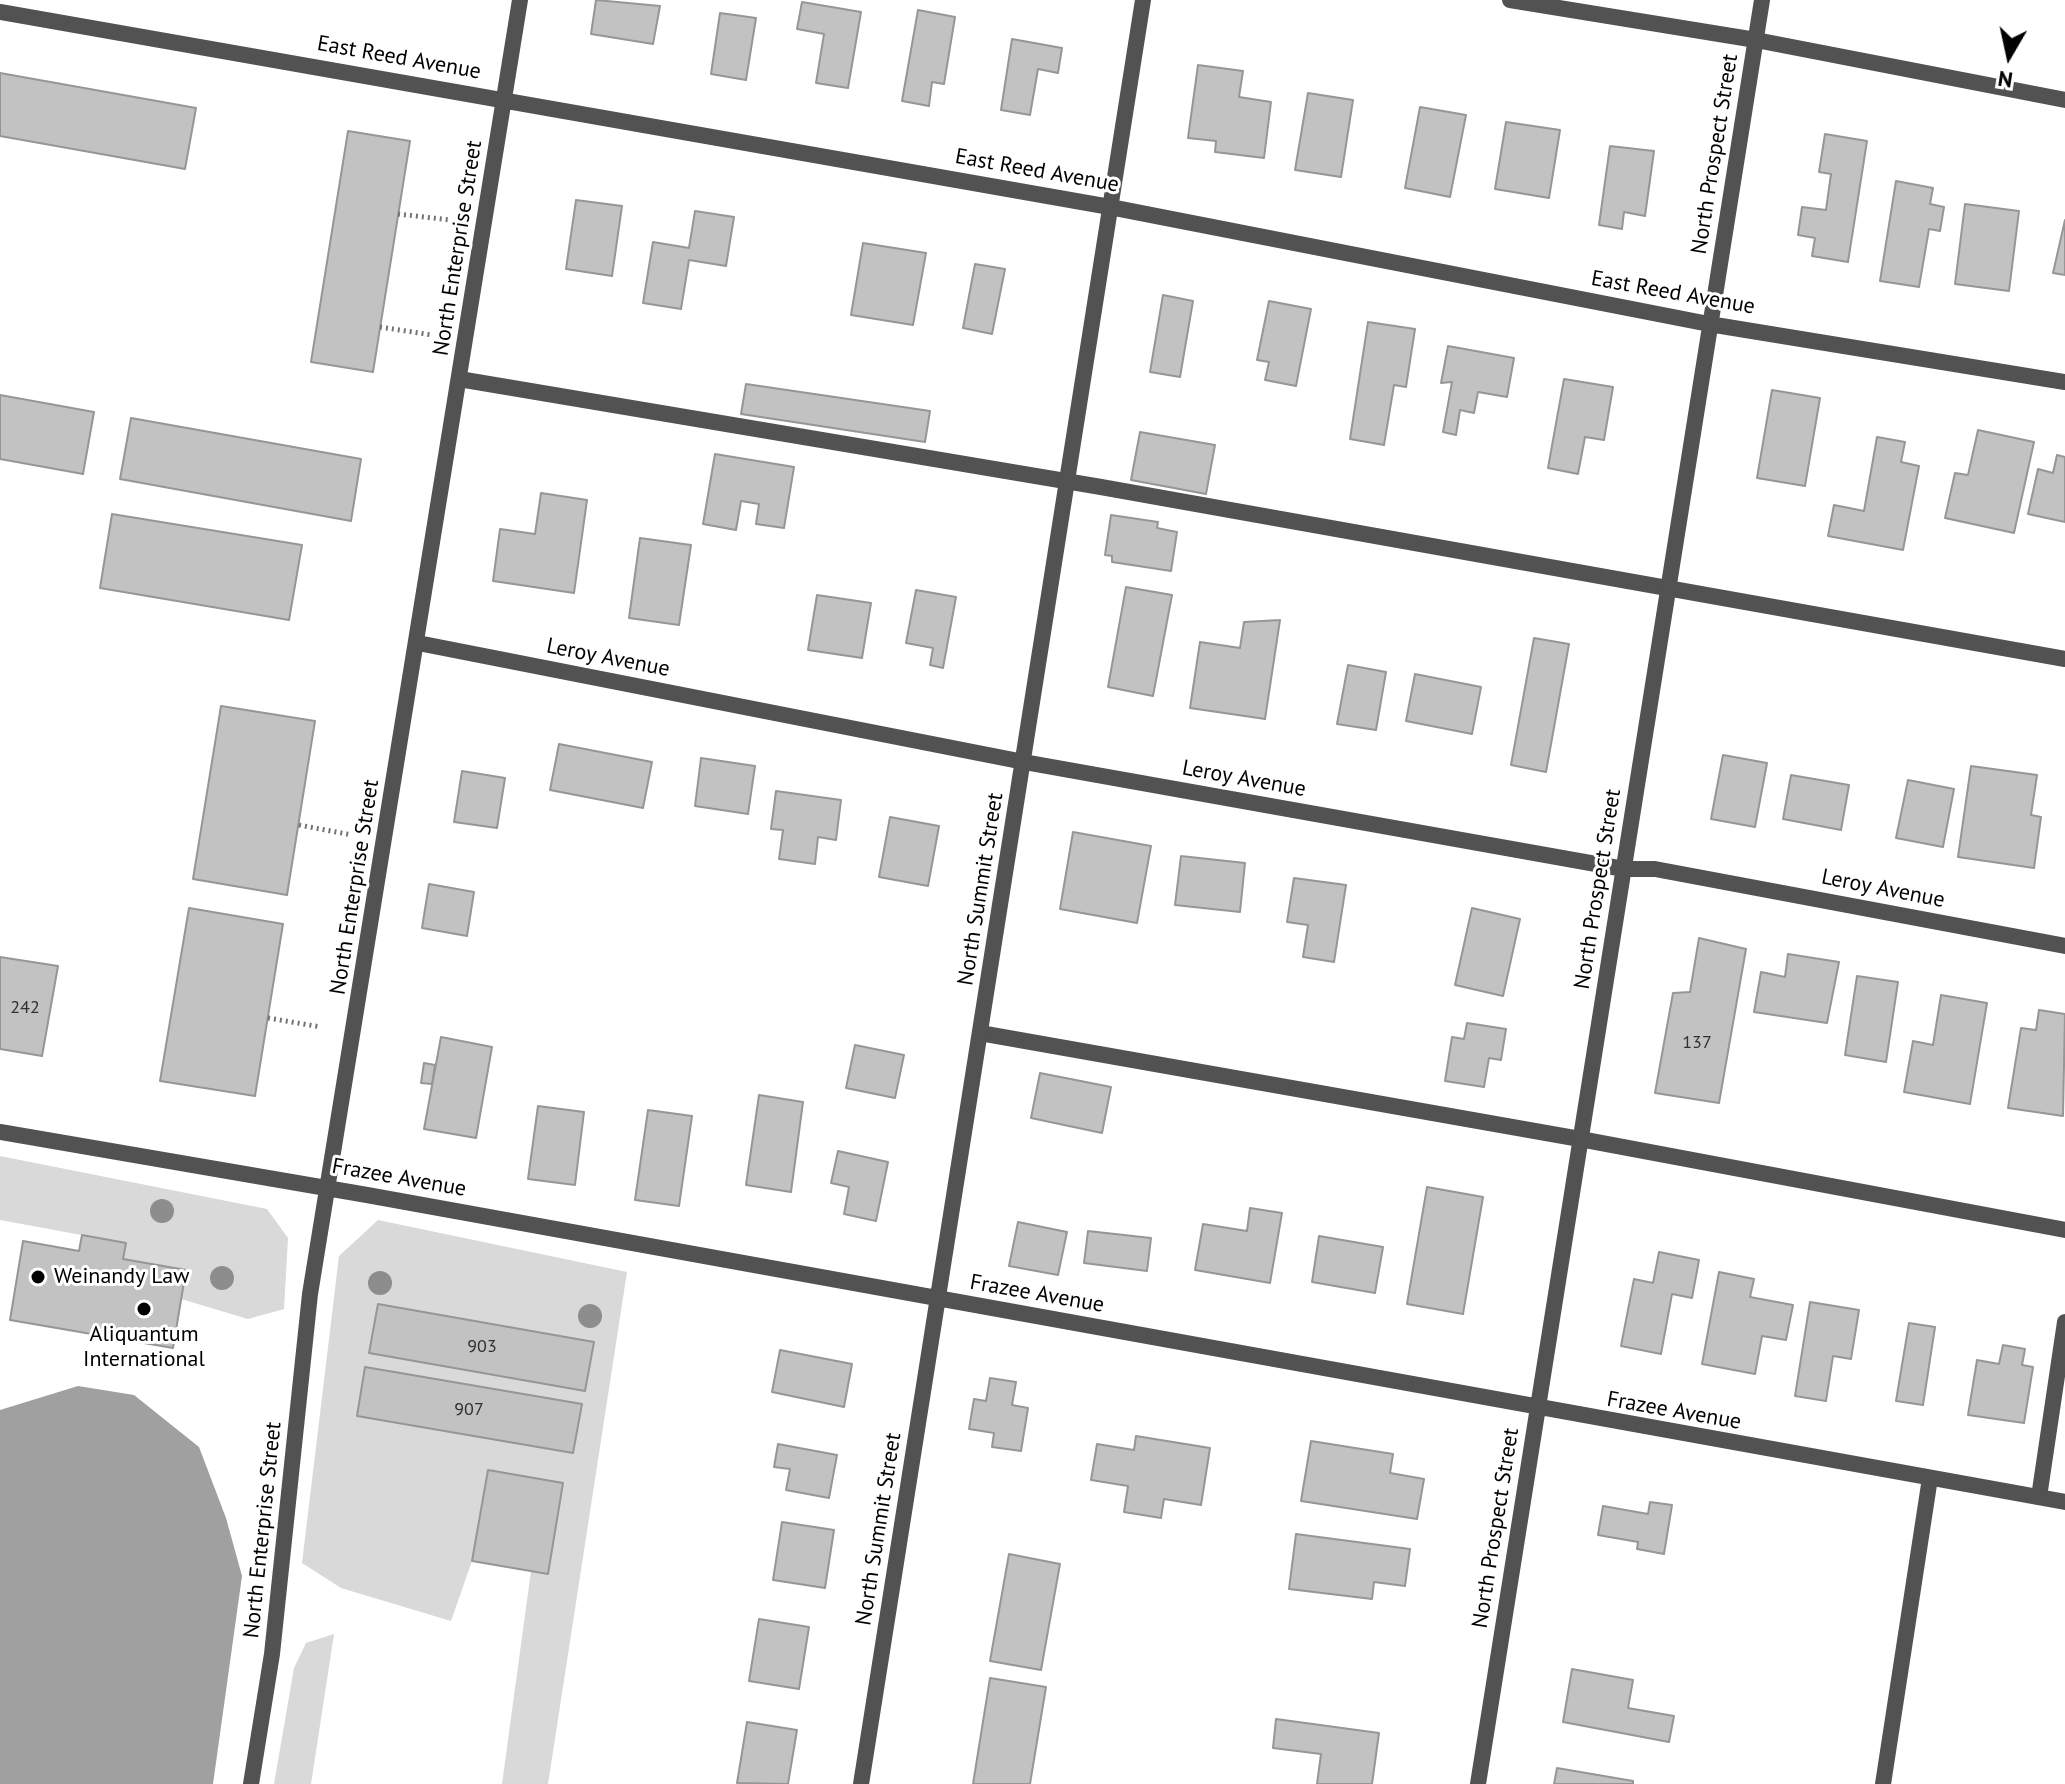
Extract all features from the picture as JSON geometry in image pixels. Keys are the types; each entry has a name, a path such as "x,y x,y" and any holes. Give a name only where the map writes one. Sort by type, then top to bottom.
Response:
{"street":[{"name":"North Enterprise Street","path":"251,1784 272,1654 310,1294 520,0"},
{"name":"North Summit Street","path":"861,1784 1143,0"},
{"path":"1510,0 1756,40 2065,100"},
{"name":"North Prospect Street","path":"1478,1784 1762,0"},
{"name":"East Reed Avenue","path":"0,12 1110,207 1709,324 2065,382"},
{"path":"459,379 1067,482 2065,659"},
{"name":"Leroy Avenue","path":"418,643 1024,762 1624,869 1655,869 2065,946"},
{"path":"980,1033 1580,1139 2065,1230"},
{"name":"Frazee Avenue","path":"0,1132 329,1188 2065,1502"},
{"path":"2039,1497 2065,1322"},
{"path":"1883,1784 1930,1478"}],"path":[{"path":"398,214 450,220"},
{"path":"380,327 432,335"},
{"path":"299,825 352,835"},
{"path":"268,1018 321,1027"}],"shaded area":[{"path":"0,1156 267,1209 288,1238 284,1309 248,1319 181,1299 186,1270 123,1259 125,1243 0,1220"},
{"path":"378,1220 627,1272 548,1784 502,1784 531,1571 548,1573 563,1483 488,1470 472,1561 451,1621 341,1588 302,1563 339,1256"},
{"path":"78,1386 134,1395 199,1447 226,1518 242,1576 213,1784 0,1784 0,1410"},
{"path":"334,1634 311,1784 274,1784 294,1668 306,1643"}],"building":[{"path":"596,0 660,6 653,44 591,34"},
{"path":"802,2 861,12 848,88 816,83 824,34 797,29"},
{"path":"918,10 955,17 944,84 932,82 929,106 902,101"},
{"path":"720,13 756,18 746,80 711,74"},
{"path":"1012,39 1062,48 1058,73 1038,69 1030,115 1001,110"},
{"path":"1198,65 1243,71 1239,97 1271,102 1264,158 1215,152 1216,141 1188,138"},
{"path":"0,73 196,108 185,169 0,136"},
{"path":"1308,93 1353,100 1341,177 1295,170"},
{"path":"1420,107 1466,115 1450,197 1405,188"},
{"path":"1506,122 1560,130 1549,198 1495,189"},
{"path":"348,131 410,141 373,372 311,362"},
{"path":"1825,134 1867,141 1848,262 1812,256 1815,238 1798,235 1802,207 1826,210 1831,174 1819,172"},
{"path":"1610,146 1654,151 1645,216 1624,212 1622,229 1599,225"},
{"path":"1896,181 1933,188 1930,204 1944,207 1940,231 1929,229 1919,287 1880,281"},
{"path":"576,200 622,206 612,276 566,269"},
{"path":"1965,204 2019,211 2009,291 1955,284"},
{"path":"695,211 734,217 726,266 689,260 681,309 643,303 653,242 689,248"},
{"path":"2065,220 2065,275 2053,273"},
{"path":"863,243 926,253 913,325 851,315"},
{"path":"975,264 1005,269 992,334 963,328"},
{"path":"1163,295 1193,301 1180,377 1150,372"},
{"path":"1269,301 1311,309 1296,386 1265,380 1269,362 1257,360"},
{"path":"1368,322 1415,329 1406,387 1394,385 1384,445 1350,439"},
{"path":"1448,346 1514,358 1507,397 1478,392 1474,413 1460,410 1456,435 1443,432 1452,382 1441,383"},
{"path":"1564,379 1613,387 1604,440 1585,437 1578,474 1548,468"},
{"path":"746,384 930,411 925,442 741,414"},
{"path":"1772,390 1820,398 1805,486 1757,478"},
{"path":"0,395 94,412 83,474 0,459"},
{"path":"131,418 361,459 351,521 120,479"},
{"path":"1978,430 2034,442 2014,533 1945,518 1955,473 1968,475"},
{"path":"1140,432 1215,445 1206,494 1131,480"},
{"path":"1877,437 1905,442 1901,462 1919,466 1903,550 1828,536 1834,505 1864,511"},
{"path":"715,454 794,467 784,528 756,524 759,504 741,501 736,530 703,524"},
{"path":"2057,455 2065,457 2065,522 2028,514 2038,469 2053,473"},
{"path":"541,493 587,500 574,593 493,581 500,529 535,534"},
{"path":"112,514 302,545 289,620 100,588"},
{"path":"1111,515 1158,522 1157,528 1177,532 1171,571 1112,562 1112,556 1105,555"},
{"path":"640,538 691,545 679,625 629,618"},
{"path":"1126,587 1172,595 1153,696 1108,687"},
{"path":"916,590 956,597 943,668 930,665 933,648 906,643"},
{"path":"817,595 871,603 862,658 808,650"},
{"path":"1280,620 1265,719 1190,708 1200,642 1240,648 1244,622"},
{"path":"1534,638 1569,644 1546,772 1511,765"},
{"path":"1348,665 1386,672 1376,730 1337,724"},
{"path":"1415,674 1481,687 1472,734 1406,721"},
{"path":"221,706 315,721 287,895 193,879"},
{"path":"559,744 652,762 643,808 550,790"},
{"path":"1723,755 1767,763 1755,827 1711,819"},
{"path":"701,758 755,766 748,814 695,806"},
{"path":"1971,766 2037,775 2031,815 2041,817 2034,868 1958,857"},
{"path":"462,771 505,778 497,828 454,822"},
{"path":"1791,775 1849,785 1841,830 1783,819"},
{"path":"1908,780 1954,789 1943,847 1896,838"},
{"path":"776,791 841,800 836,840 818,837 815,864 779,859 783,830 771,829"},
{"path":"890,817 939,826 928,886 879,877"},
{"path":"1073,832 1151,846 1137,923 1060,909"},
{"path":"1181,856 1245,863 1240,912 1175,905"},
{"path":"1294,878 1346,885 1334,962 1303,957 1308,925 1287,922"},
{"path":"429,884 474,892 467,936 422,928"},
{"path":"189,908 283,924 255,1096 160,1081"},
{"path":"1472,908 1520,919 1503,996 1455,985"},
{"path":"1699,938 1746,949 1719,1103 1655,1093 1673,993 1690,992"},
{"path":"1788,954 1839,962 1827,1023 1754,1012 1761,972 1785,977"},
{"path":"0,957 58,966 42,1056 0,1049"},
{"path":"1857,976 1898,982 1886,1062 1845,1055"},
{"path":"1941,995 1987,1003 1970,1104 1904,1092 1913,1041 1933,1045"},
{"path":"2039,1010 2065,1014 2063,1116 2008,1108 2021,1028 2036,1030"},
{"path":"1467,1023 1506,1029 1501,1060 1489,1058 1484,1087 1445,1081 1452,1037 1464,1039"},
{"path":"441,1037 492,1047 476,1138 424,1129"},
{"path":"855,1045 904,1055 895,1098 846,1088"},
{"path":"424,1063 435,1065 432,1084 421,1083"},
{"path":"1040,1073 1111,1087 1102,1133 1031,1118"},
{"path":"759,1095 803,1102 791,1192 746,1185"},
{"path":"538,1106 584,1112 575,1185 528,1179"},
{"path":"648,1110 692,1116 679,1206 635,1200"},
{"path":"838,1151 888,1162 876,1221 844,1214 849,1187 831,1183"},
{"path":"1427,1187 1483,1197 1463,1314 1407,1304"},
{"path":"1250,1208 1282,1213 1270,1283 1195,1270 1203,1224 1247,1231"},
{"path":"1018,1222 1067,1232 1058,1275 1009,1266"},
{"path":"1088,1231 1151,1238 1147,1271 1084,1263"},
{"path":"82,1235 126,1243 123,1259 186,1270 173,1348 10,1320 23,1241 79,1251"},
{"path":"1319,1236 1383,1247 1375,1293 1312,1282"},
{"path":"1659,1252 1699,1260 1692,1298 1672,1294 1661,1354 1621,1346 1634,1279 1653,1283"},
{"path":"1719,1272 1754,1279 1750,1297 1793,1305 1786,1340 1762,1336 1755,1374 1702,1364"},
{"path":"1810,1302 1859,1310 1851,1359 1833,1356 1826,1401 1795,1396"},
{"path":"378,1304 594,1342 585,1391 369,1353"},
{"path":"1909,1323 1935,1327 1923,1405 1896,1401"},
{"path":"2003,1345 2025,1349 2022,1365 2033,1367 2024,1423 1968,1415 1977,1360 1999,1364"},
{"path":"780,1350 852,1364 844,1407 772,1392"},
{"path":"365,1367 582,1404 573,1453 357,1416"},
{"path":"990,1378 1016,1382 1012,1405 1028,1408 1021,1451 992,1447 994,1433 969,1429 974,1399 986,1401"},
{"path":"1136,1436 1210,1448 1201,1505 1164,1499 1161,1518 1124,1512 1128,1486 1091,1480 1097,1444 1134,1450"},
{"path":"1311,1441 1393,1454 1390,1473 1424,1479 1417,1519 1301,1501"},
{"path":"778,1444 837,1455 829,1498 786,1490 790,1469 774,1467"},
{"path":"488,1470 563,1483 548,1574 472,1561"},
{"path":"1650,1502 1672,1505 1664,1554 1637,1549 1638,1542 1598,1535 1603,1506 1648,1514"},
{"path":"782,1522 834,1530 825,1588 773,1580"},
{"path":"1296,1534 1410,1549 1405,1586 1374,1582 1372,1599 1289,1589"},
{"path":"1009,1554 1060,1564 1041,1670 990,1661"},
{"path":"759,1619 809,1627 799,1689 749,1681"},
{"path":"1572,1669 1633,1680 1628,1708 1674,1716 1669,1742 1563,1722"},
{"path":"990,1678 1046,1687 1030,1784 973,1784"},
{"path":"1276,1719 1379,1733 1372,1784 1317,1784 1321,1754 1273,1748"},
{"path":"747,1722 797,1730 788,1784 737,1783"},
{"path":"1557,1768 1633,1781 1633,1784 1554,1784"}],"place":[{"name":"Weinandy Law","path":"38,1277"},
{"name":"Aliquantum International","path":"144,1309"}]}
